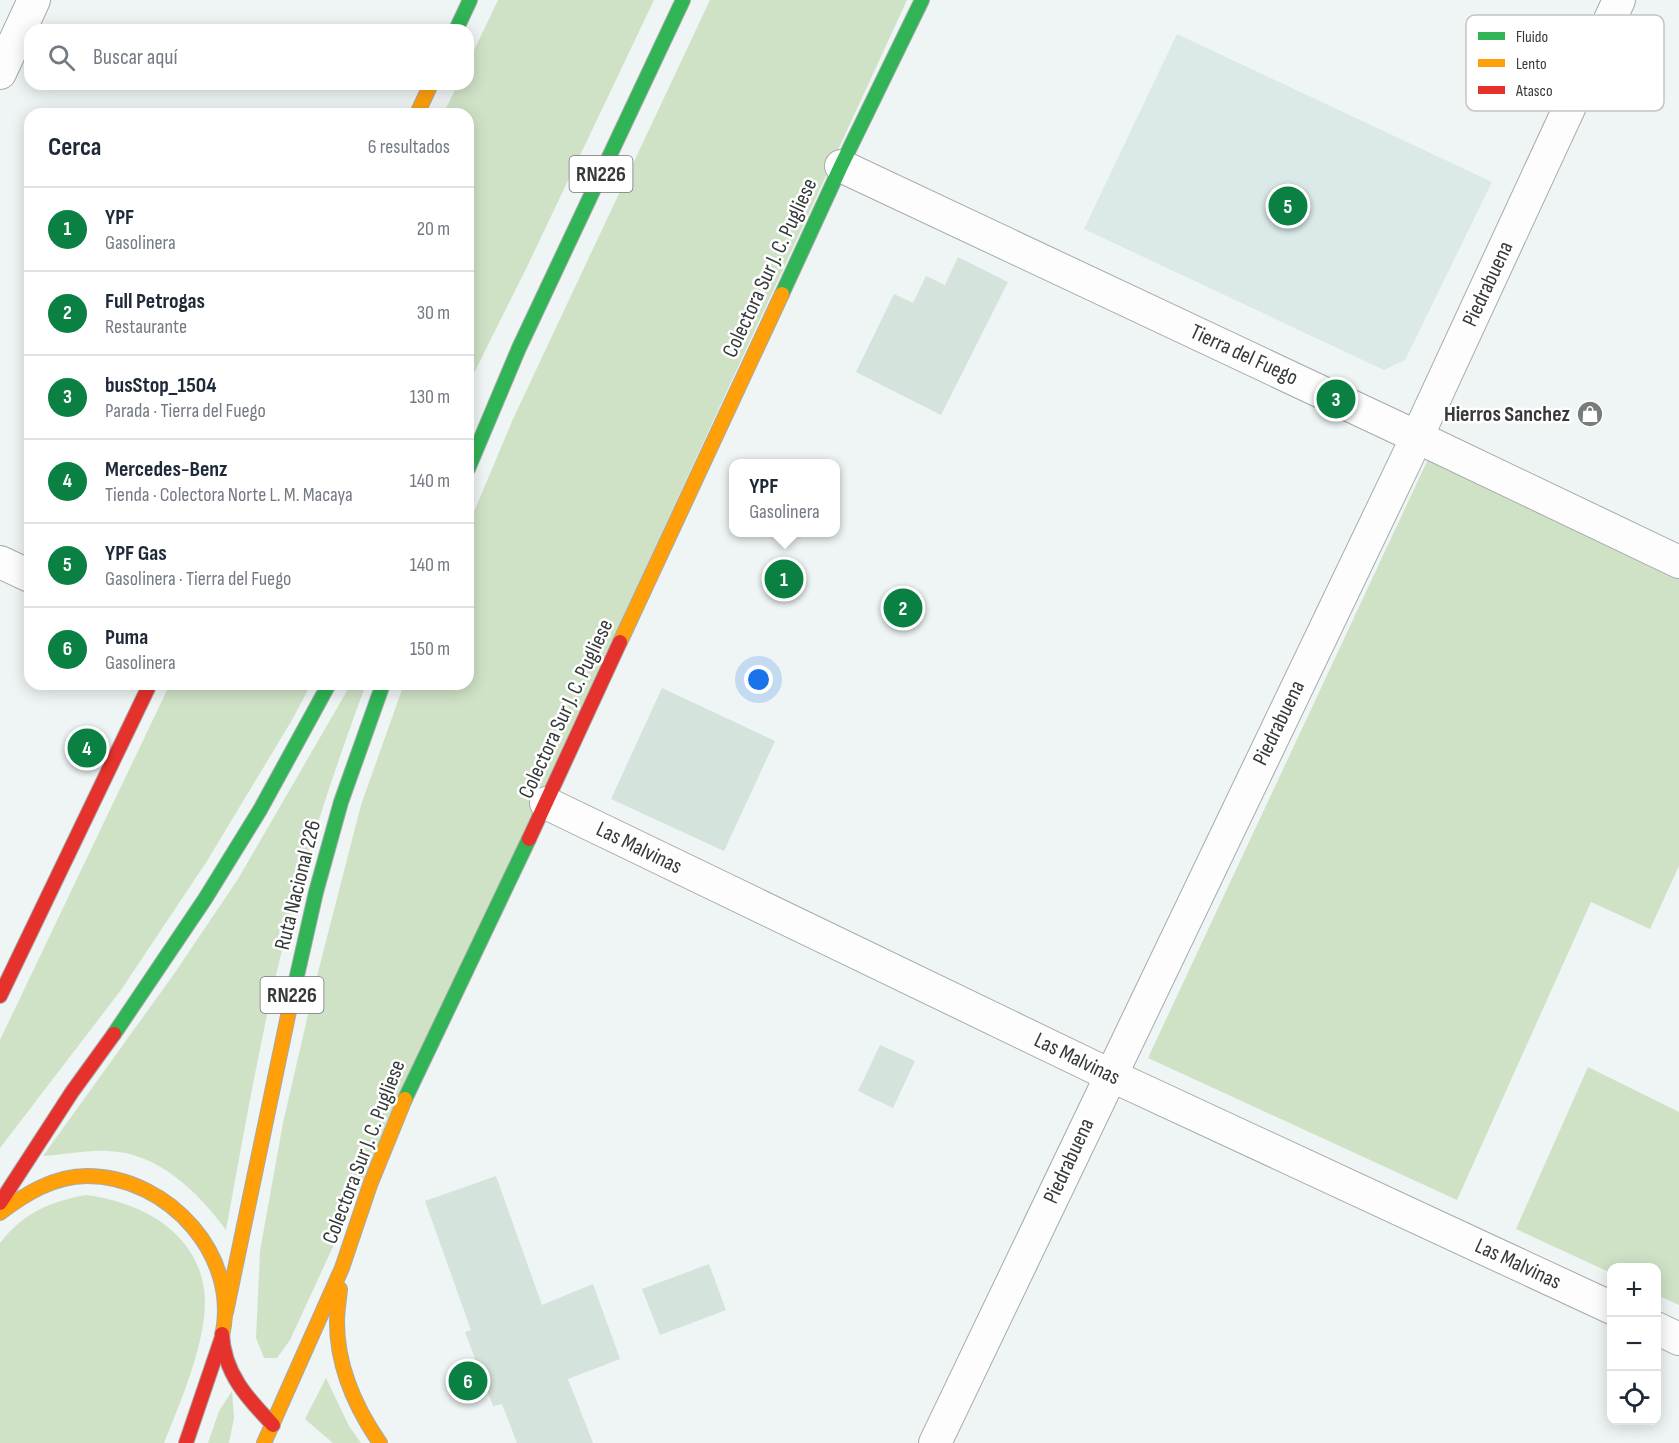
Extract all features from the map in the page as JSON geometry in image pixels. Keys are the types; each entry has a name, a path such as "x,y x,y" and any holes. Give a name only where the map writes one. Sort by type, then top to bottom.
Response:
{"main road":[{"path":"459,24 470,0"},
{"name":"RN226","path":"474,455 519,348 683,0"},
{"name":"Colectora Sur J. C. Pugliese","path":"264,1443 276,1428 342,1268 370,1185 405,1099 546,804 841,166 922,0"},
{"path":"420,108 428,90"},
{"name":"RN226","path":"474,426 519,348"},
{"path":"0,996 147,690"},
{"path":"0,1203 72,1092 138,1001 205,899 260,810 326,690"},
{"name":"Ruta Nacional 226","path":"186,1443 222,1333 276,1067 316,892 340,802 381,690"},
{"name":"Ruta Nacional 226","path":"0,1213 21,1196 44,1185 70,1178 106,1176 141,1187 167,1202 203,1238 213,1256 220,1278 226,1312"},
{"path":"342,1268 337,1328 341,1354 348,1382 373,1434 380,1443"},
{"path":"222,1333 222,1348 230,1372 246,1396 276,1428"}],"street":[{"path":"0,73 34,0"},
{"name":"Piedrabuena","path":"1612,15 1619,0"},
{"name":"Piedrabuena","path":"935,1443 1417,436 1568,111"},
{"name":"Tierra del Fuego","path":"841,166 1417,436 1679,562"},
{"path":"0,562 24,573"},
{"name":"Las Malvinas","path":"546,804 1110,1075 1607,1306"},
{"path":"1661,1330 1679,1339"}],"shaded area":[{"path":"1177,34 1492,182 1405,360 1384,370 1084,229"}],"green space":[{"path":"498,0 654,0 474,373 474,108 446,108 455,90 474,90 474,50"},
{"path":"710,0 907,0 290,1340 277,1358 264,1358 256,1338 260,1251 283,1123 316,980 361,805 402,690 474,690 474,512 513,419"},
{"path":"1430,455 1679,578 1679,866 1650,929 1591,902 1457,1200 1148,1058"},
{"path":"167,690 308,690 207,861 121,990 0,1148 0,1040"},
{"path":"348,690 364,690 317,826 286,934 256,1067 226,1230 189,1189 160,1166 143,1158 107,1151 43,1156 174,974 238,879"},
{"path":"1588,1067 1679,1112 1679,1305 1661,1297 1661,1263 1607,1263 1607,1271 1516,1229"},
{"path":"86,1195 128,1205 148,1214 182,1241 194,1258 202,1278 205,1302 201,1337 190,1374 164,1443 0,1443 0,1243 18,1224 38,1210 60,1201"},
{"path":"326,1378 349,1426 361,1443 333,1443 305,1419"},
{"path":"232,1391 234,1418 229,1443 208,1443 219,1411"}],"building":[{"path":"958,257 1008,282 941,415 856,372 894,294 913,303 926,276 945,285"},
{"path":"662,688 775,741 724,851 611,799"},
{"path":"880,1045 915,1061 893,1108 858,1091"},
{"path":"496,1176 542,1305 593,1284 620,1359 568,1379 593,1443 517,1443 502,1404 493,1406 465,1332 471,1330 425,1201"},
{"path":"709,1264 726,1310 660,1335 642,1289"}],"traffic: fast":[{"path":"459,24 470,0"},
{"path":"474,455 519,348 683,0"},
{"path":"782,294 922,0"},
{"path":"114,1034 205,899 260,810 326,690"},
{"path":"289,1011 316,892 341,802 381,690"},
{"path":"405,1099 529,839"}],"traffic: slow":[{"path":"420,108 428,90"},
{"path":"620,642 782,294"},
{"path":"226,1312 289,1011"},
{"path":"264,1443 342,1268 370,1185 405,1099"},
{"path":"0,1213 40,1187 75,1177 87,1176 117,1180 146,1190 171,1206 193,1227 210,1252 221,1280 225,1309 221,1340"},
{"path":"340,1289 337,1322 344,1370 355,1400 380,1443"}],"traffic: jam":[{"path":"529,839 620,642"},
{"path":"0,996 147,690"},
{"path":"0,1203 72,1092 114,1034"},
{"path":"222,1334 227,1361 238,1384 273,1425"},
{"path":"186,1443 221,1340"}],"place":[{"name":"YPF Gas","path":"1288,206"},
{"name":"busStop_1504","path":"1336,399"},
{"name":"Hierros Sanchez","path":"1590,414"},
{"name":"YPF","path":"784,579"},
{"name":"Full Petrogas","path":"903,608"},
{"name":"Mercedes-Benz","path":"87,748"},
{"name":"Puma","path":"468,1381"}]}
